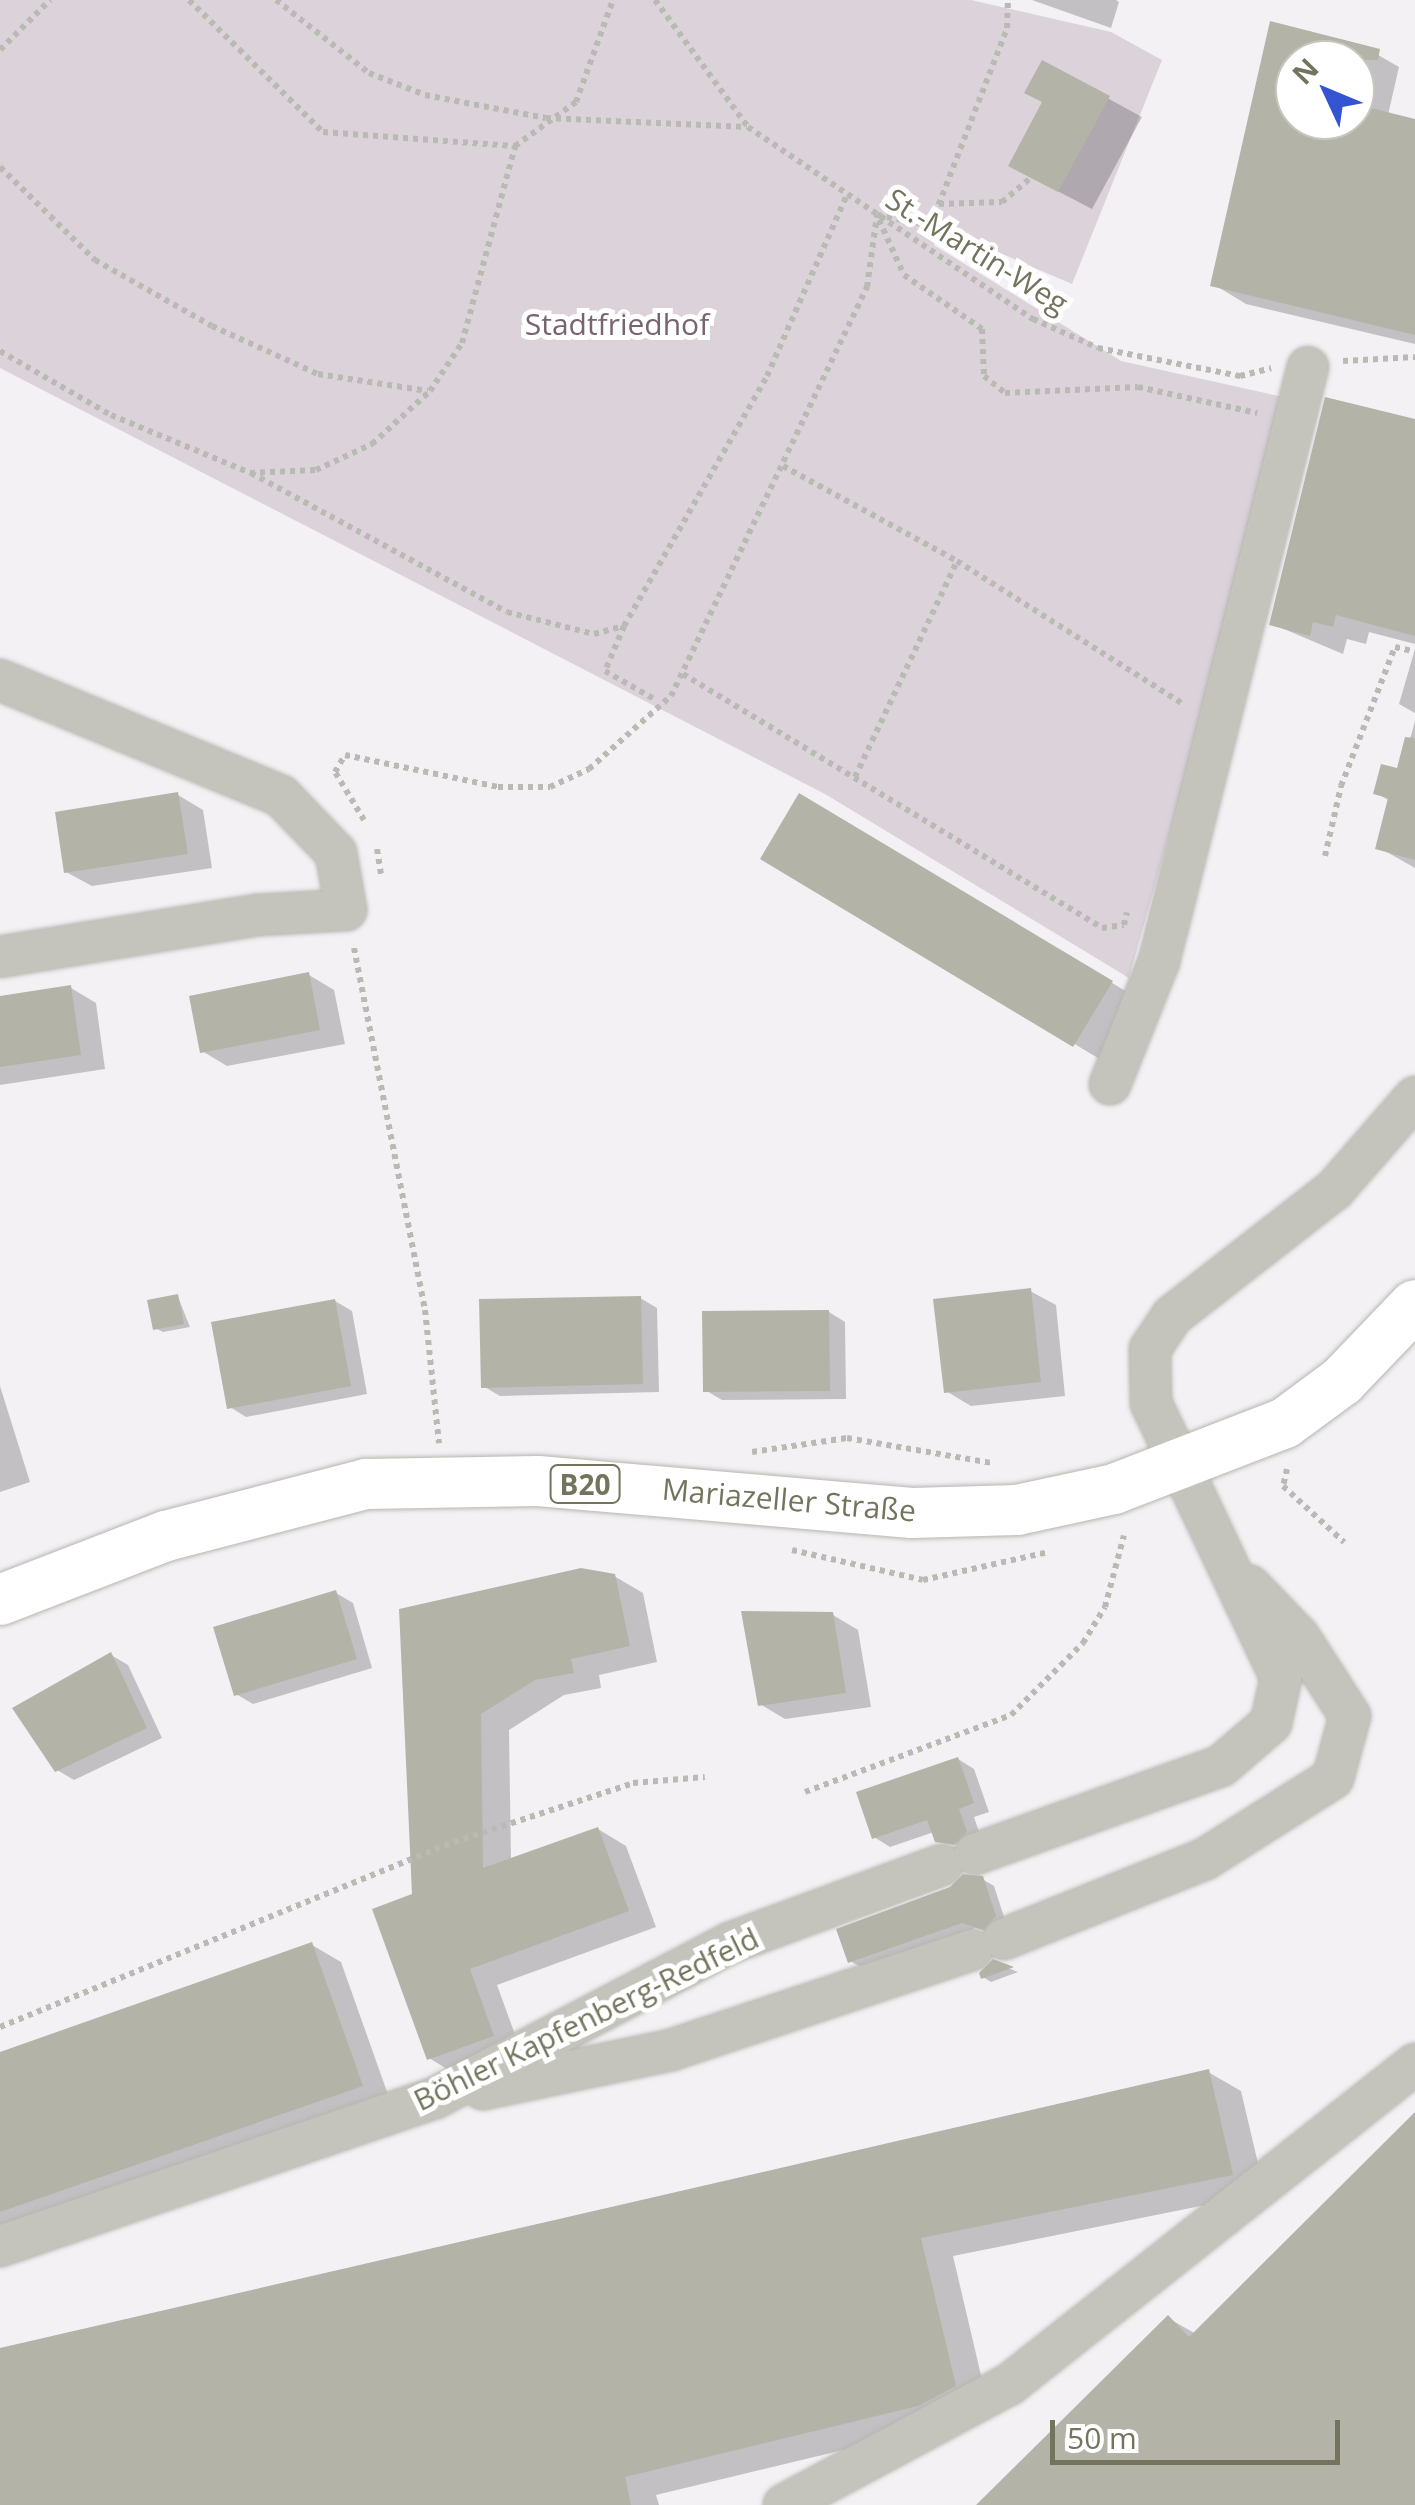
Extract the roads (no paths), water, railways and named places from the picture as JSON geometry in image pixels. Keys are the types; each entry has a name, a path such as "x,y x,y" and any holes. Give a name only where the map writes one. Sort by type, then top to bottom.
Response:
{"main road":[{"name":"Mariazeller Straße","path":"0,1600 440,1450 912,1513 1018,1510 1181,1467 1285,1423 1342,1381 1415,1305"}],"street":[{"path":"1110,1084 1159,961 1287,372"},
{"path":"0,680 281,796 336,853 346,910 258,915 0,957"},
{"name":"Böhler Kapfenberg-Redfeld","path":"0,2246 435,2098 730,1943 1221,1766 1257,1740 1281,1699 1281,1678 1151,1403 1150,1349 1172,1316 1334,1190 1415,1097"},
{"path":"435,2098 671,2050 988,1944 1204,1859 1333,1778 1346,1757 1342,1700 1230,1564"},
{"path":"784,2505 1010,2384 1415,2064"}],"park label":[{"name":"Stadtfriedhof","path":"617,324"}]}
